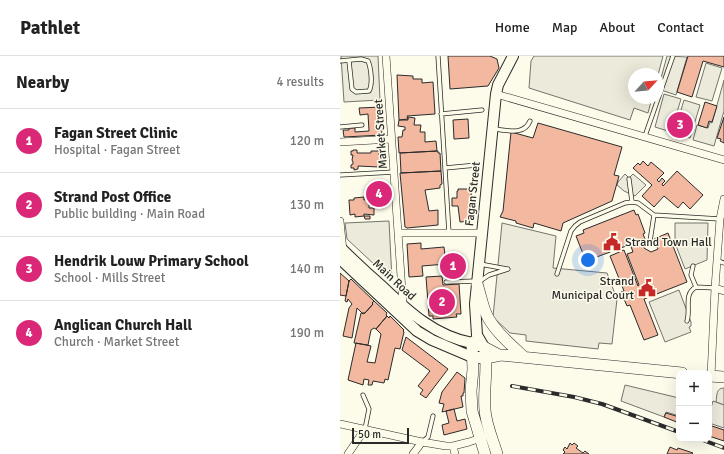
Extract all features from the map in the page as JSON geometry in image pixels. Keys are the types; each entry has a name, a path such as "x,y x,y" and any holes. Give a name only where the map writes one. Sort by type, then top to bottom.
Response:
{"main road":[{"name":"Fagan Street","path":"478,342 475,312 477,283 496,94 498,85 513,56"},
{"name":"Main Road","path":"341,252 415,316 435,330 452,338 478,342 499,354 676,372"},
{"name":"Main Road","path":"341,252 417,331 442,345 472,357 486,358 499,354"},
{"path":"477,283 488,318 511,345 524,357"},
{"path":"478,342 472,357 472,411 485,437 498,454"},
{"path":"478,342 486,358 487,371 484,400 485,454"},
{"path":"712,376 724,376"}],"street":[{"name":"Market Street","path":"386,56 403,306"},
{"path":"496,94 724,160"},
{"path":"340,142 392,139"},
{"path":"710,370 715,288 721,262 720,219 724,199"},
{"path":"340,221 341,252"},
{"path":"398,234 482,233"},
{"path":"715,288 724,291"},
{"path":"340,424 422,442 453,446 485,437"},
{"path":"348,454 366,429"},
{"path":"414,454 422,442"},
{"path":"453,446 455,454"}],"lane":[{"path":"438,56 449,233"},
{"path":"645,136 673,56"},
{"path":"340,62 349,60 364,59 369,62 371,86 369,91 356,92 352,89 349,60"},
{"path":"441,114 482,110"},
{"path":"492,128 522,130 528,126 530,121"},
{"path":"340,127 362,125"},
{"path":"445,168 477,166"},
{"path":"340,175 394,172"},
{"path":"629,179 632,202"},
{"path":"557,274 571,231 575,226 580,222 624,203 632,202 640,205 654,215 720,219"},
{"path":"650,241 654,215"},
{"path":"446,282 477,283 489,275 508,269 479,264"},
{"path":"691,275 693,266"},
{"path":"688,268 696,288"},
{"path":"687,321 688,296 691,292 696,288 715,288"},
{"path":"364,395 369,409 366,429"},
{"path":"422,442 428,437 433,416"}],"shaded area":[{"path":"341,56 378,56 380,100 344,102"},
{"path":"534,56 663,56 660,68 628,68 628,104 650,104 648,113 634,108 630,120 529,88 531,61"},
{"path":"667,56 687,57 676,95 664,91 664,68"},
{"path":"706,63 722,68 712,101 696,97"},
{"path":"724,80 724,111 714,146 693,140 697,125 708,128 710,122 712,123"},
{"path":"664,94 681,99 671,132 655,127 661,104 664,104"},
{"path":"684,100 700,105 690,138 674,133"},
{"path":"625,174 629,178 633,174 646,185 635,196 624,191 617,185"},
{"path":"389,221 392,280 347,239 345,223"},
{"path":"502,223 556,236 553,268 607,273 617,299 612,344 599,343 598,349 526,341 526,335 510,333 493,317"},
{"path":"675,223 708,223 707,260 685,269 675,243"},
{"path":"679,290 691,322 691,326 689,327 691,332 665,342 649,302"},
{"path":"625,385 676,397 676,415 666,412 664,417 621,401"},
{"path":"721,388 724,388 724,405 716,402 718,391"},
{"path":"713,401 724,405 724,428 712,424"}],"building":[{"path":"448,56 490,56 497,59 499,68 488,86 450,89"},
{"path":"688,56 724,56 724,67 703,61 692,97 677,92"},
{"path":"397,75 413,76 413,79 422,79 422,83 433,82 435,114 407,116 408,119 399,120"},
{"path":"705,102 717,106 712,122 709,121 707,128 698,125"},
{"path":"381,107 382,135 344,137 343,130 349,130 349,128 355,128 355,132 369,131 368,114 360,115 359,108"},
{"path":"408,117 415,118 414,125 421,125 420,132 425,132 425,142 436,141 437,151 399,153 398,137 402,137 405,127 398,126 399,120 408,120"},
{"path":"724,117 724,143 720,141 721,139 717,138"},
{"path":"468,119 469,138 454,139 453,120"},
{"path":"538,123 622,147 614,175 619,176 612,201 563,223 561,231 534,223 533,228 516,223 516,221 500,217 503,211 511,132 533,138"},
{"path":"357,150 357,153 371,153 371,151 379,151 379,155 383,159 382,162 379,163 379,167 358,166 358,169 354,170 354,168 351,168 351,165 353,164 353,155 351,155 351,151"},
{"path":"438,151 438,153 440,153 441,171 401,173 400,153"},
{"path":"643,161 648,166 651,162 664,173 657,180 659,182 662,178 665,181 662,184 663,186 677,171 703,195 690,209 683,202 678,208 664,196 654,207 642,196 652,185 633,168 638,163 640,165"},
{"path":"441,171 442,184 440,185 440,188 425,190 429,211 438,210 438,225 405,227 400,173"},
{"path":"385,184 386,204 375,205 374,193 370,193 370,188 375,188 374,185"},
{"path":"458,189 469,189 471,191 473,219 471,219 471,221 460,222 458,206 452,206 452,198 457,198"},
{"path":"364,197 364,200 369,199 369,208 374,208 374,215 364,214 364,216 355,217 355,214 350,215 349,200"},
{"path":"634,210 636,215 638,214 645,233 643,234 645,239 594,258 593,256 585,259 576,236 584,233 583,230"},
{"path":"364,216 370,216 370,219 365,219"},
{"name":"Strand Municipal Court","path":"668,233 687,282 644,299 658,335 644,340 630,305 627,306 621,292 624,291 610,256 624,250 638,286 639,285 627,254 633,252 630,244 641,242 644,248 651,252 658,249 654,239"},
{"path":"421,243 421,249 444,247 446,264 422,266 423,276 409,277 407,244"},
{"path":"448,253 458,254 457,261 461,262 460,270 456,270 455,277 445,276"},
{"path":"340,273 349,281 346,296 340,295"},
{"path":"442,276 443,285 459,284 461,314 456,314 457,317 433,319 433,316 429,316 426,277"},
{"path":"351,279 374,301 363,314 357,308 352,338 343,336 349,308 352,304 348,299 347,302 345,301 349,281"},
{"path":"374,301 387,313 387,316 376,329 374,328 371,330 368,345 354,343 361,313 365,313"},
{"path":"387,316 389,318 390,316 404,330 400,349 395,348 388,380 385,379 384,383 373,381 372,385 368,385 369,380 364,379 363,385 348,380 356,343 371,346 367,362 375,363 381,334 376,329"},
{"path":"406,337 448,369 426,398 420,394 423,390 418,386 430,371 402,350"},
{"path":"457,372 465,378 464,393 463,396 461,396 463,407 442,412 444,404 439,403 442,392"},
{"path":"454,409 457,421 465,419 467,429 444,435 442,425 449,423 446,411"},
{"path":"666,413 676,416 676,422 664,417"},
{"path":"712,426 724,430 724,441 712,437"},
{"path":"570,443 572,445 574,443 578,446 576,448 583,453 585,451 589,454 563,454 565,452 563,450 565,447 567,449"},
{"path":"670,447 677,450 678,448 693,453 667,454"}],"railway":[{"path":"512,386 574,397 602,404 676,431"},
{"path":"708,442 724,448"}],"place":[{"name":"Hendrik Louw Primary School","path":"680,125"},
{"name":"Anglican Church Hall","path":"379,194"},
{"name":"Strand Town Hall","path":"612,242"},
{"name":"Fagan Street Clinic","path":"453,266"},
{"name":"Strand Municipal Court","path":"647,288"},
{"name":"Strand Post Office","path":"442,302"}]}
